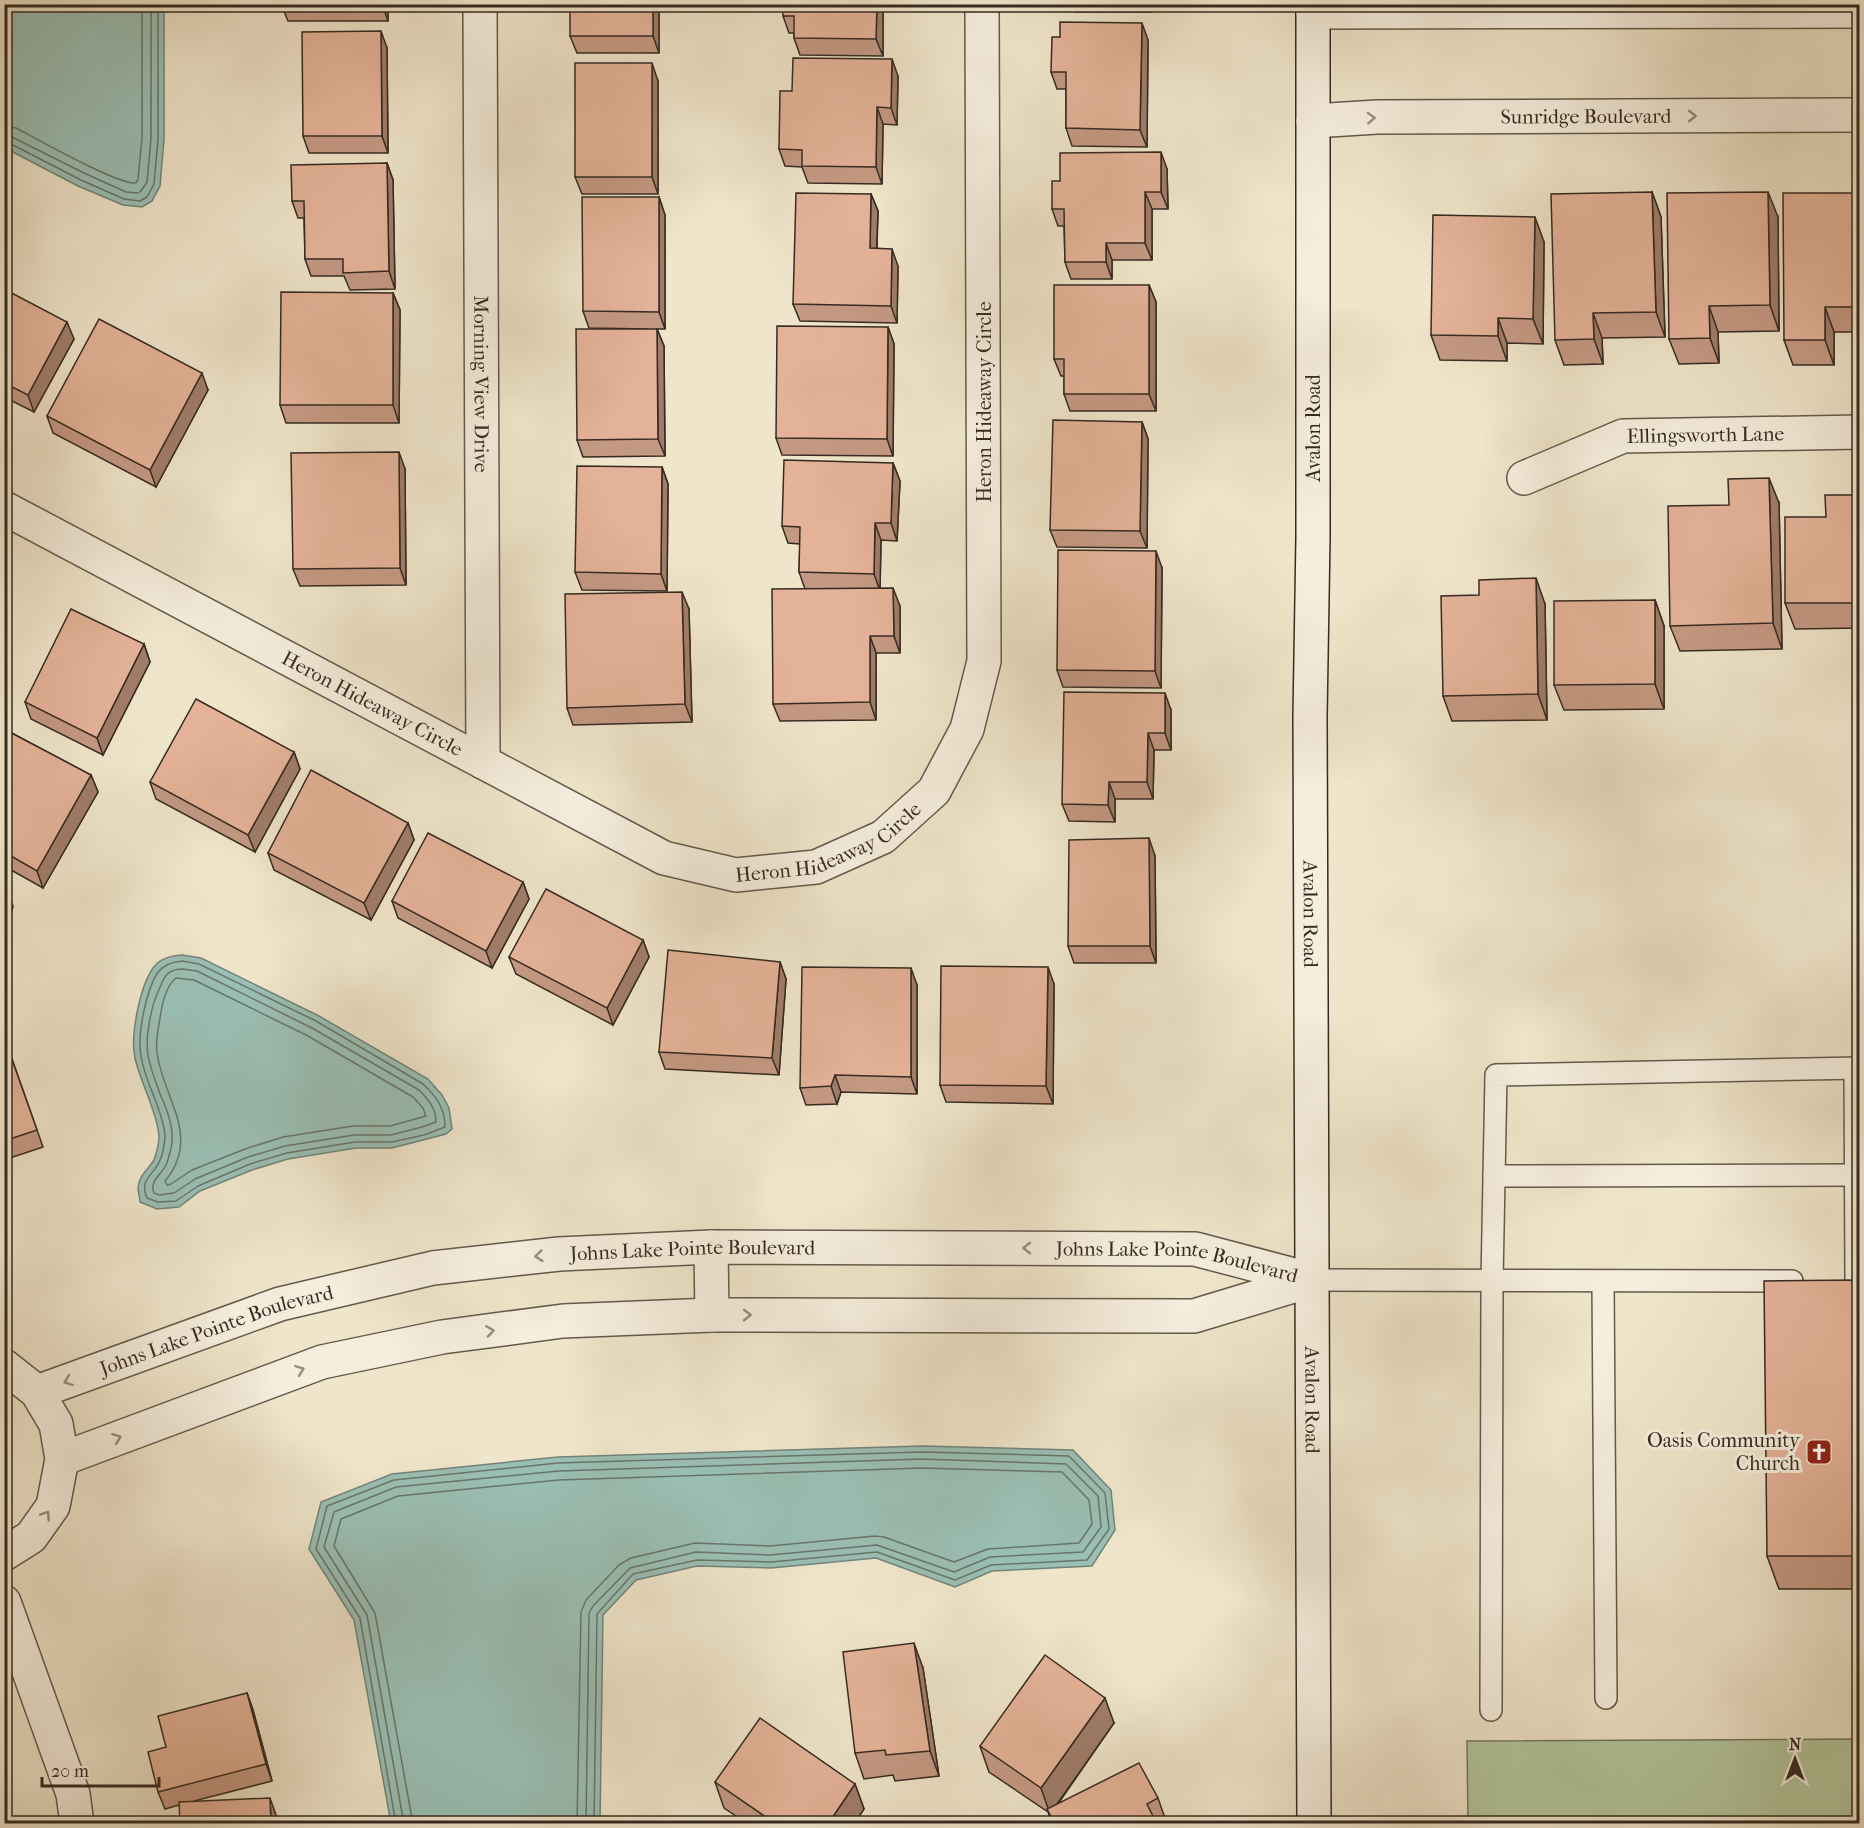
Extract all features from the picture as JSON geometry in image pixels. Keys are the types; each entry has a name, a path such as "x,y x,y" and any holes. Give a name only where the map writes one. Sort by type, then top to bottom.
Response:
{"street":[{"name":"Morning View Drive","path":"480,4 483,762"},
{"name":"Heron Hideaway Circle","path":"9,520 483,762 664,858 736,875 816,867 883,837 934,791 967,729 984,661 982,4"},
{"path":"1313,8 1860,10"},
{"name":"Avalon Road","path":"1313,8 1313,537 1310,741 1314,1824"},
{"name":"Sunridge Boulevard","path":"1313,120 1377,117 1860,115"},
{"name":"Ellingsworth Lane","path":"1524,478 1623,436 1860,432"},
{"path":"711,1247 712,1315"},
{"name":"Johns Lake Pointe Boulevard","path":"37,1392 280,1304 433,1268 559,1254 711,1247 1195,1249 1313,1280"},
{"name":"Johns Lake Pointe Boulevard","path":"62,1459 322,1362 442,1337 564,1321 712,1315 1194,1316 1313,1280"},
{"path":"4,1366 37,1392 56,1424 62,1459 53,1506 31,1537 4,1554"},
{"path":"4,1602 73,1794 77,1824"}],"lane":[{"path":"1491,1710 1492,1281 1496,1075 1858,1068 1858,1281 1833,1281"},
{"path":"1494,1176 1858,1175"},
{"path":"1313,1280 1810,1281"},
{"path":"1603,1281 1606,1698"}],"green space":[{"path":"1859,1739 1859,1823 1468,1823 1467,1741"}],"water":[{"path":"4,5 164,5 164,139 160,186 152,201 142,207 123,205 78,186 5,148"},
{"path":"182,955 201,958 319,1016 428,1079 442,1095 449,1108 452,1129 446,1134 392,1148 356,1148 288,1159 252,1170 200,1191 179,1207 157,1209 140,1202 139,1183 154,1160 159,1138 156,1120 135,1058 134,1037 137,1012 148,976 153,968 162,960"},
{"path":"922,1446 1073,1450 1111,1490 1115,1530 1092,1566 992,1571 955,1587 876,1558 771,1568 697,1566 636,1580 603,1615 600,1823 391,1823 354,1620 309,1549 321,1502 392,1474 558,1457"}],"building":[{"path":"570,4 653,4 653,36 570,36"},
{"path":"783,4 877,4 876,39 794,38 794,16 783,16"},
{"path":"1060,22 1142,23 1140,130 1066,128 1066,72 1051,72 1052,37 1060,37"},
{"path":"381,31 382,136 303,136 302,32"},
{"path":"793,58 892,59 891,108 877,107 876,167 802,166 802,150 779,149 780,91 792,91"},
{"path":"575,63 652,63 652,177 575,177"},
{"path":"1161,152 1161,192 1145,192 1145,243 1106,243 1106,262 1065,262 1064,209 1052,209 1052,181 1060,181 1060,153"},
{"path":"387,163 389,271 343,273 343,259 305,259 304,201 292,201 291,165"},
{"path":"1652,192 1656,312 1593,313 1594,339 1555,340 1551,194"},
{"path":"1768,192 1770,305 1709,306 1710,338 1669,339 1667,193"},
{"path":"796,193 871,194 870,248 892,249 891,306 793,304"},
{"path":"1783,193 1860,193 1860,307 1825,307 1825,340 1784,340"},
{"path":"582,197 659,197 659,312 583,311"},
{"path":"1433,215 1535,217 1533,319 1498,318 1498,336 1431,335"},
{"path":"1054,285 1149,285 1149,394 1064,394 1064,359 1054,359"},
{"path":"4,289 67,322 28,395 4,383"},
{"path":"281,292 393,293 393,405 280,405"},
{"path":"99,319 202,373 150,470 47,416"},
{"path":"777,326 888,327 887,439 776,438"},
{"path":"576,329 657,329 658,439 577,440"},
{"path":"1053,420 1142,422 1140,531 1050,530"},
{"path":"399,452 400,568 293,569 291,453"},
{"path":"784,460 893,463 891,523 875,523 874,574 799,572 800,527 782,526"},
{"path":"577,466 662,467 661,574 575,572"},
{"path":"1769,478 1773,623 1670,626 1668,506 1729,505 1728,479"},
{"path":"1825,495 1860,495 1860,603 1785,603 1785,517 1826,517"},
{"path":"1058,550 1156,551 1155,671 1057,670"},
{"path":"1536,578 1538,694 1443,696 1441,596 1479,595 1479,580"},
{"path":"893,588 894,636 870,636 870,702 773,704 772,589"},
{"path":"682,592 685,704 567,708 565,594"},
{"path":"1655,600 1655,684 1554,685 1554,601"},
{"path":"71,609 144,644 97,738 25,702"},
{"path":"1064,692 1165,693 1165,733 1148,733 1147,782 1109,782 1108,805 1062,804"},
{"path":"196,699 294,752 248,835 150,782"},
{"path":"4,729 91,775 37,871 4,852"},
{"path":"311,770 408,823 364,903 268,853"},
{"path":"428,833 523,882 486,951 392,901"},
{"path":"1149,838 1150,946 1068,946 1069,840"},
{"path":"546,889 643,940 607,1008 509,957"},
{"path":"668,950 780,962 772,1058 659,1052"},
{"path":"941,966 1048,967 1046,1086 940,1085"},
{"path":"802,967 911,968 911,1077 835,1075 831,1086 800,1088"},
{"path":"4,1037 37,1130 4,1141"},
{"name":"Oasis Community Church","path":"1860,1280 1860,1556 1767,1556 1764,1281"},
{"path":"914,1643 930,1751 886,1755 885,1750 855,1753 843,1652"},
{"path":"1045,1655 1105,1698 1041,1788 980,1746"},
{"path":"247,1693 266,1764 158,1792 148,1752 166,1747 158,1716"},
{"path":"760,1718 855,1784 828,1824 776,1824 715,1782"},
{"path":"1139,1763 1158,1798 1147,1804 1157,1824 1055,1824 1047,1809"},
{"path":"270,1798 271,1824 180,1824 179,1802"}],"place":[{"name":"Oasis Community Church","path":"1819,1452"}]}
